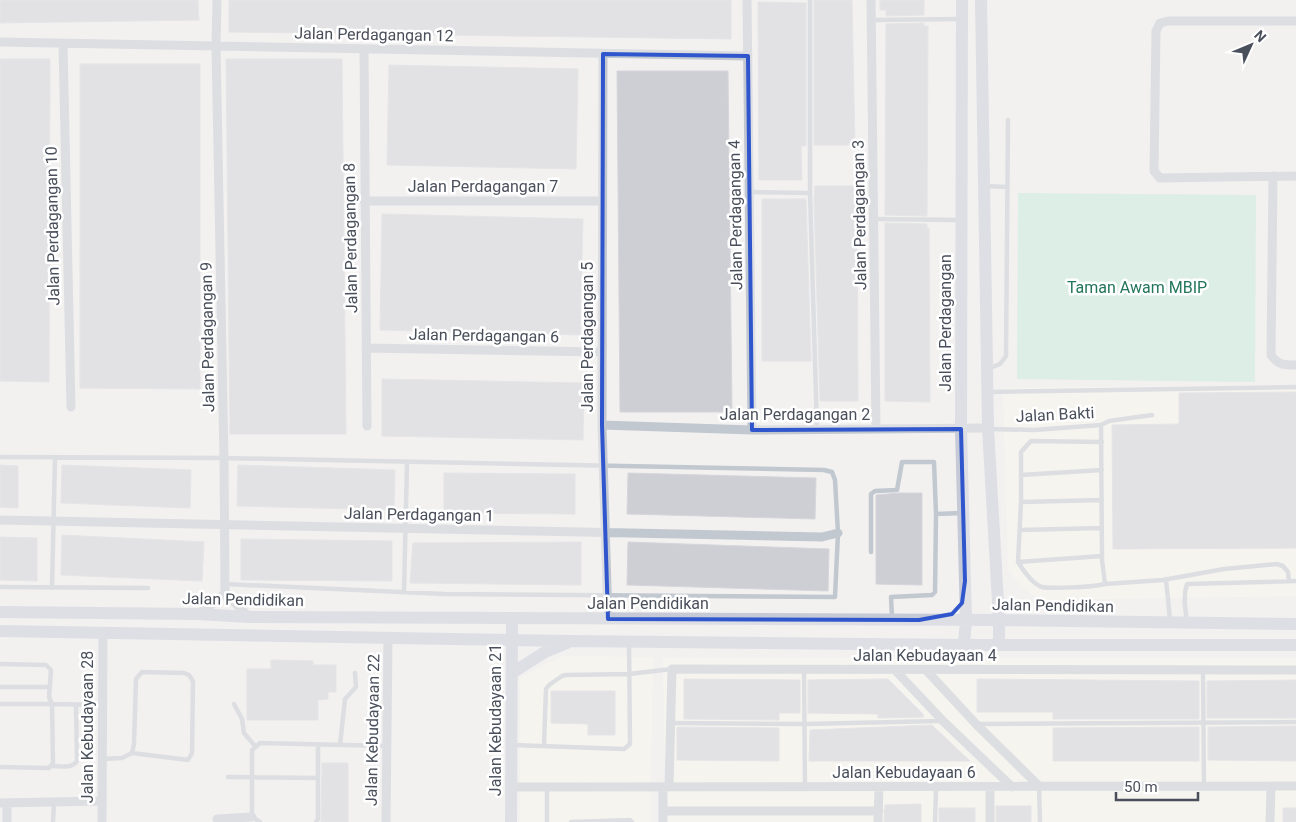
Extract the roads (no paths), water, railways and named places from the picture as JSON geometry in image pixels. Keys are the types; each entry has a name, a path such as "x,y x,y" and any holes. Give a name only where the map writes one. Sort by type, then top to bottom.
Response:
{"main road":[{"name":"Jalan Perdagangan","path":"962,0 961,429 966,620 964,645"},
{"path":"981,0 988,428 999,644"},
{"path":"919,620 952,614 959,610 962,603 965,581"},
{"path":"997,591 1010,610 1018,616 1029,620"},
{"name":"Jalan Pendidikan","path":"0,612 197,614 249,617 1029,620 1296,624"},
{"name":"Jalan Kebudayaan 21","path":"511,822 512,618"},
{"path":"0,631 629,642 1296,645"},
{"path":"512,673 545,652 570,641"},
{"path":"819,644 915,654 1104,652 1173,644"}],"street":[{"name":"Jalan Perdagangan 9","path":"217,0 216,46 225,589"},
{"name":"Jalan Perdagangan 4","path":"748,0 752,430"},
{"name":"Jalan Perdagangan 3","path":"871,0 876,429"},
{"path":"1296,21 1168,21 1160,23 1156,31 1154,171 1160,178 1296,176"},
{"name":"Jalan Perdagangan 12","path":"0,42 748,56"},
{"name":"Jalan Perdagangan 10","path":"63,44 71,407"},
{"name":"Jalan Perdagangan 8","path":"364,49 366,426"},
{"name":"Jalan Perdagangan 5","path":"603,54 602,425 608,619"},
{"path":"1273,176 1271,355 1276,362 1282,365 1296,365"},
{"name":"Jalan Perdagangan 7","path":"364,201 602,200"},
{"name":"Jalan Perdagangan 6","path":"366,348 602,352"},
{"name":"Jalan Perdagangan 2","path":"602,425 752,430 988,428"},
{"name":"Jalan Perdagangan 1","path":"0,520 822,536 838,533"},
{"path":"197,614 208,608 225,589 249,617"},
{"name":"Jalan Kebudayaan 28","path":"102,822 103,632"},
{"name":"Jalan Kebudayaan 22","path":"386,822 388,639"},
{"path":"663,822 671,723 672,670"},
{"name":"Jalan Kebudayaan 4","path":"672,670 1296,670"},
{"path":"895,670 943,721 1012,787"},
{"path":"926,670 976,724 1039,786"},
{"path":"1270,786 1270,822"},
{"name":"Jalan Kebudayaan 6","path":"511,787 1296,786"},
{"path":"878,822 879,787"},
{"path":"990,787 990,822"},
{"path":"7,822 3,803 102,801"},
{"path":"663,811 878,811"},
{"path":"217,819 256,820"}],"lane":[{"path":"810,0 810,193 817,429"},
{"path":"871,20 962,19"},
{"path":"988,370 1000,364 1006,356 1008,120"},
{"path":"984,185 1007,187"},
{"path":"750,192 810,193"},
{"path":"874,219 962,220"},
{"path":"988,392 1296,387"},
{"name":"Jalan Bakti","path":"988,428 1034,430 1102,425 1109,421 1152,415"},
{"path":"1102,425 1102,556 1105,584"},
{"path":"1102,442 1031,441 1021,452 1018,562 1032,580 1041,587 1088,586 1166,579 1224,569 1276,564 1283,566 1288,572 1289,582"},
{"path":"0,457 224,458 824,470 832,472 835,480 838,533 835,597 225,589"},
{"path":"52,588 55,457"},
{"path":"871,552 871,494 875,490 897,490 902,462 934,462 936,514 935,592 932,595 892,597 892,620"},
{"path":"404,592 407,463"},
{"path":"1021,475 1102,470"},
{"path":"1021,502 1102,500"},
{"path":"936,514 963,513"},
{"path":"1020,530 1102,528"},
{"path":"1018,562 1102,556"},
{"path":"1166,579 1171,622"},
{"path":"1187,623 1184,606 1187,584 1296,581"},
{"path":"0,587 148,588"},
{"path":"512,745 624,749 628,747 630,744 629,642"},
{"path":"0,664 46,665 51,670 49,697 52,704 52,766"},
{"path":"544,746 546,689 562,676 629,674 672,670"},
{"path":"804,670 806,724 805,787"},
{"path":"1203,670 1204,786"},
{"path":"102,758 122,758 132,753 188,760 192,753 193,681 189,675 184,672 142,672 136,679 134,744 132,753"},
{"path":"340,745 345,699 356,687 355,673"},
{"path":"0,687 50,687"},
{"path":"0,704 102,705"},
{"path":"234,704 242,719 244,733 255,746"},
{"path":"0,767 49,768 52,766 71,766 76,761 76,706"},
{"path":"671,723 806,724 943,721"},
{"path":"976,724 1296,722"},
{"path":"256,820 252,777 252,750 255,746 260,744 387,746"},
{"path":"316,822 318,819 318,745"},
{"path":"228,777 318,778"},
{"path":"1039,786 1040,822"},
{"path":"547,787 547,822"},
{"path":"935,822 936,787"},
{"path":"53,822 54,802"},
{"path":"571,822 630,820 632,822"}],"park label":[{"name":"Taman Awam MBIP","path":"1137,287"}]}
